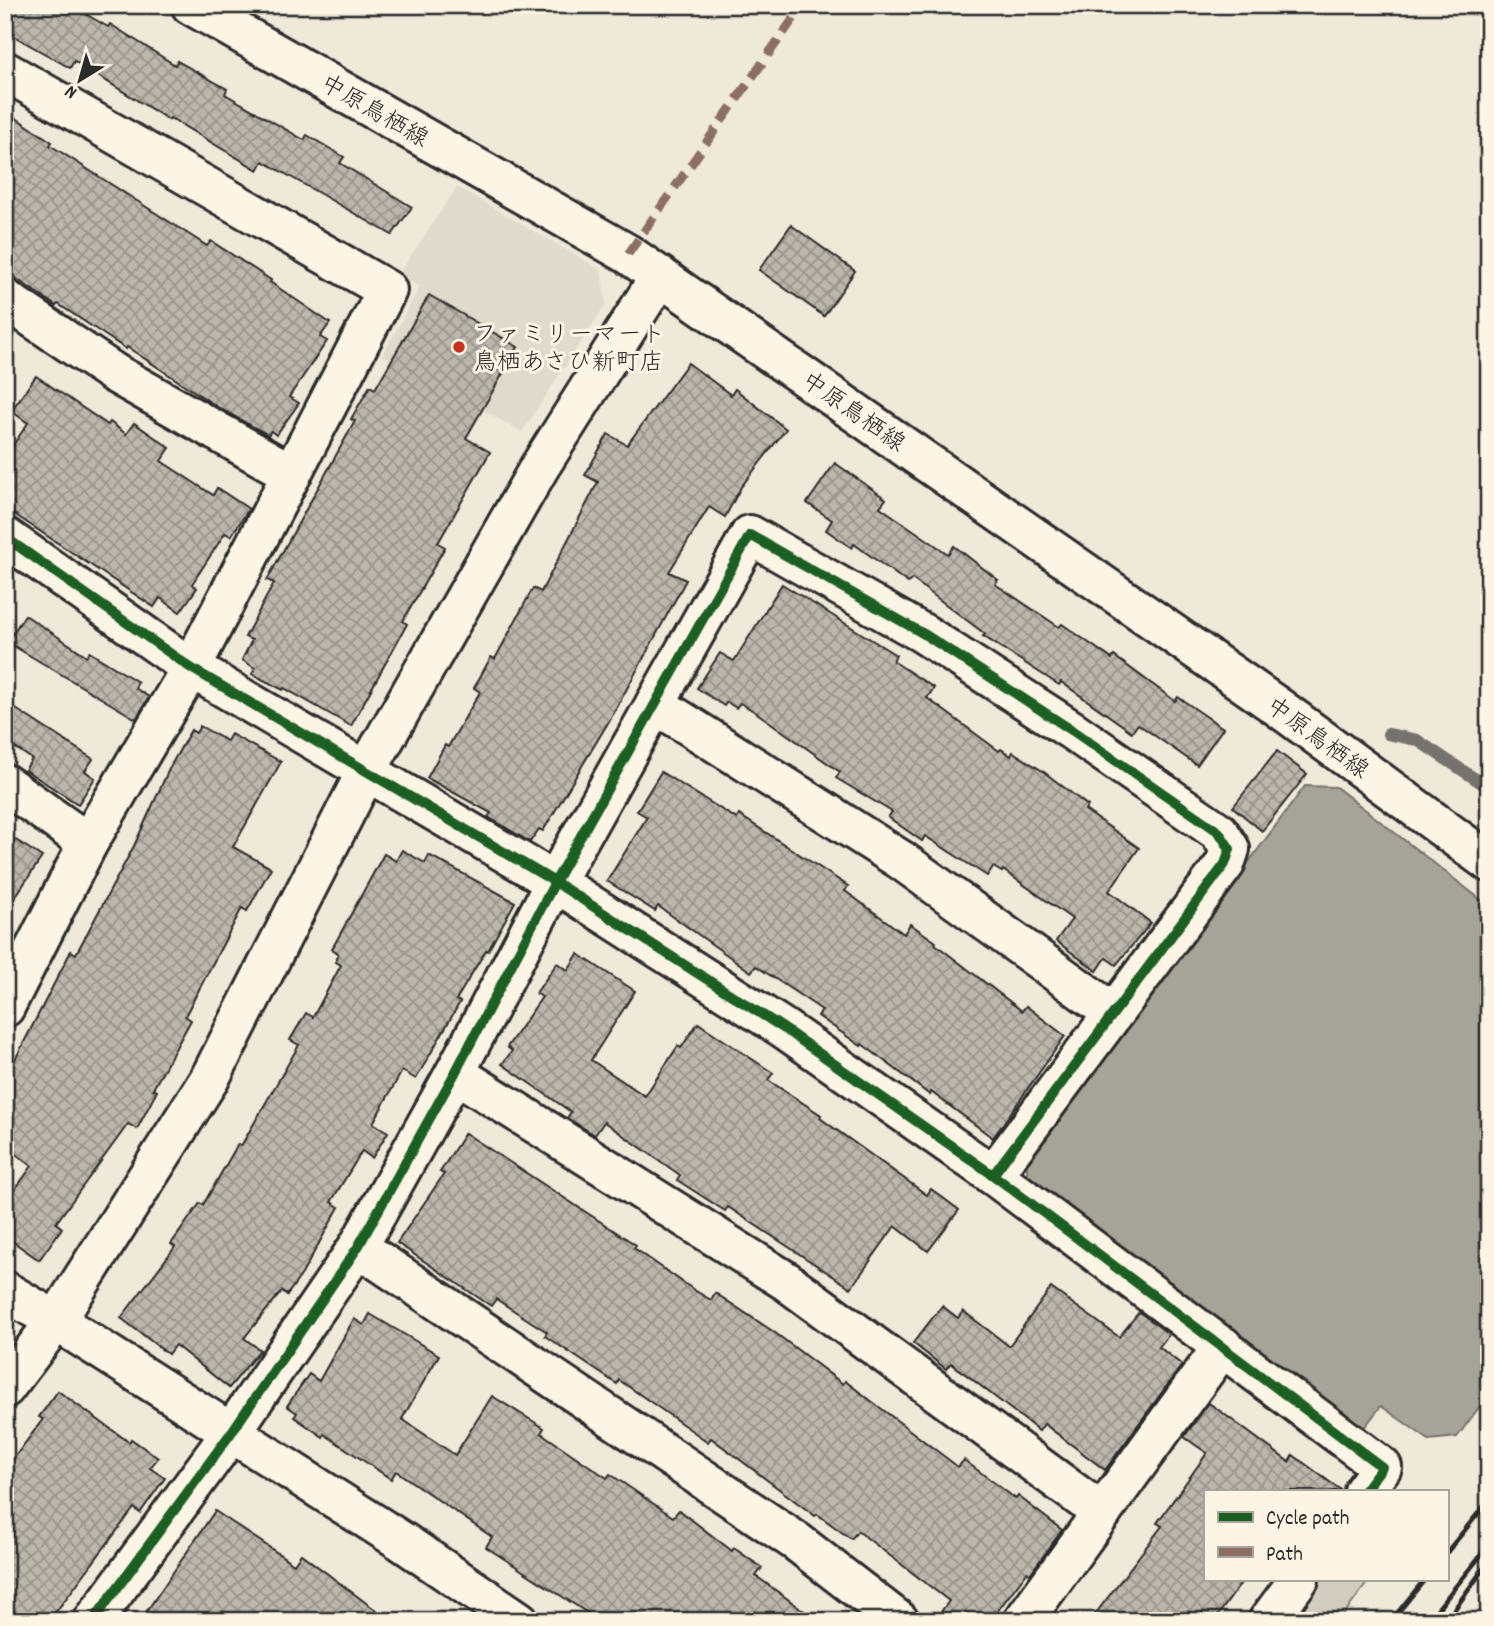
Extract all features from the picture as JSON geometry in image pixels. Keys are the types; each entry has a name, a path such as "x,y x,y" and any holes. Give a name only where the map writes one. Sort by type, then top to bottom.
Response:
{"street":[{"name":"中原鳥栖線","path":"191,5 628,254 1278,707 1489,862"},
{"path":"5,71 387,289 191,668 88,843 5,1007"},
{"path":"5,1388 56,1321 210,1078 367,770 539,468 660,276"},
{"path":"5,299 114,373 292,474"},
{"path":"93,1621 231,1433 358,1247 455,1073 555,882 750,535 924,634 1073,731 1219,832 1230,849 1225,864 993,1175"},
{"path":"5,537 191,668 555,882 783,1028 993,1175 1382,1467 1365,1490"},
{"path":"655,704 901,860 1113,1013"},
{"path":"5,784 88,843"},
{"path":"455,1073 786,1281 1102,1513"},
{"path":"358,1247 797,1542 899,1621"},
{"path":"5,1291 403,1542 519,1621"},
{"path":"1023,1621 1223,1346"},
{"path":"1268,1621 1298,1580"}],"shaded area":[{"path":"457,187 601,270 606,304 522,432 382,355 420,287 399,274"},
{"path":"1305,786 1336,787 1489,906 1489,1394 1457,1437 1429,1440 1381,1406 1363,1429 1029,1183 1026,1163"},
{"path":"1315,1580 1369,1580 1339,1621 1285,1621"}],"building":[{"path":"5,5 70,5 108,27 110,24 175,65 177,61 227,89 225,94 304,140 307,135 344,157 340,163 412,207 392,235 263,161 258,170 170,118 169,120 74,61 70,68 5,31"},
{"path":"16,118 52,142 50,145 207,246 211,241 330,323 320,337 327,341 289,397 299,403 276,435 271,431 268,435 219,408 5,271 5,135"},
{"path":"791,225 855,271 824,316 759,270"},
{"path":"429,295 518,347 466,438 490,452 438,543 445,547 403,621 407,624 351,726 284,688 283,690 252,674 255,668 242,660 252,640 245,637 274,583 267,580 355,421 351,419 370,386 375,389"},
{"path":"688,363 731,395 735,389 786,429 741,487 725,517 709,507 669,572 686,580 612,716 543,831 539,829 530,842 488,817 491,813 427,778 480,692 474,688 491,657 495,659 533,588 541,592 598,482 585,475 608,434 627,445"},
{"path":"36,376 108,425 110,422 126,434 134,423 170,448 161,461 213,495 217,488 249,509 231,536 225,533 192,584 197,588 180,612 160,598 154,607 5,508 5,457 28,423 11,411"},
{"path":"835,463 886,499 880,507 948,554 954,546 998,580 995,584 1059,627 1062,624 1112,659 1114,656 1175,701 1178,697 1223,728 1197,765 1138,724 1132,732 1061,682 1059,685 983,636 985,634 912,579 908,583 854,544 852,548 826,530 832,520 807,503"},
{"path":"782,584 896,655 893,661 934,688 927,698 999,751 1001,749 1011,756 1013,752 1044,772 1088,806 1085,810 1139,848 1109,891 1151,923 1116,965 1106,958 1097,971 1056,941 1072,919 1003,870 1002,872 993,867 987,876 925,836 922,841 888,817 892,812 836,778 840,772 757,713 740,703 736,708 727,702 724,706 697,688 720,653 734,661"},
{"path":"25,615 87,656 89,652 138,682 135,688 149,697 136,719 7,642"},
{"path":"5,702 93,759 85,771 95,778 78,804 25,770 32,759 5,741"},
{"path":"200,726 227,741 231,734 281,762 233,847 271,868 247,911 242,908 185,1016 191,1020 153,1089 157,1091 137,1129 128,1124 56,1223 62,1228 39,1260 5,1236 5,1203 32,1166 5,1146 5,1079 71,951 76,954 134,846 170,767 191,730 196,733"},
{"path":"1277,751 1307,774 1262,831 1233,807"},
{"path":"661,772 737,819 739,815 848,886 845,891 904,934 910,924 1022,1011 1026,1006 1065,1036 993,1138 931,1092 930,1095 862,1044 861,1046 818,1016 822,1010 756,966 751,972 658,906 655,911 607,881 647,817 637,811"},
{"path":"5,833 42,857 5,912"},
{"path":"402,850 425,863 429,855 515,902 488,951 486,950 456,1000 460,1002 416,1079 402,1071 373,1123 388,1132 372,1158 362,1151 331,1202 339,1207 302,1274 287,1295 282,1291 244,1338 260,1350 229,1388 175,1345 168,1354 121,1318 175,1247 171,1244 200,1203 203,1205 238,1144 241,1146 299,1045 290,1040 306,1013 313,1017 341,965 336,962 338,953 332,949 384,854 396,861"},
{"path":"578,954 635,991 591,1060 645,1096 678,1046 681,1048 698,1023 773,1073 768,1080 821,1115 820,1118 927,1195 931,1189 959,1210 928,1251 895,1226 851,1288 728,1207 725,1211 677,1180 680,1175 604,1122 595,1135 567,1118 571,1112 502,1064 512,1051 507,1047 542,997 536,993 557,963 568,970"},
{"path":"465,1133 636,1245 634,1248 694,1290 711,1300 715,1293 774,1332 843,1384 845,1381 958,1467 964,1460 1062,1530 1030,1574 1027,1572 990,1621 934,1621 949,1601 858,1531 851,1539 817,1514 815,1516 711,1438 708,1442 619,1380 617,1384 545,1336 547,1332 496,1299 491,1306 397,1243 444,1174 440,1172"},
{"path":"1051,1288 1119,1337 1139,1312 1169,1334 1159,1347 1182,1365 1105,1470 1044,1424 1039,1431 951,1363 946,1369 913,1343 942,1306 958,1318 963,1311 1009,1346"},
{"path":"370,1314 439,1355 402,1419 455,1455 492,1396 544,1428 541,1433 607,1478 610,1474 673,1517 679,1510 732,1551 734,1548 762,1568 756,1576 818,1621 600,1621 486,1547 492,1537 396,1471 391,1479 324,1434 323,1437 294,1417 297,1413 287,1406 309,1374 319,1381 354,1319 364,1325"},
{"path":"58,1391 129,1442 131,1439 158,1458 150,1468 165,1478 140,1513 134,1508 49,1621 5,1621 5,1470 43,1419 39,1417"},
{"path":"1209,1403 1289,1462 1293,1455 1341,1490 1204,1490 1204,1580 1243,1580 1214,1621 1090,1621 1162,1526 1157,1523 1207,1453 1184,1437"},
{"path":"215,1511 294,1564 301,1554 390,1621 140,1621"}],"waterway":[{"path":"1388,734 1417,740 1489,788"}],"railway":[{"path":"1448,1551 1489,1500"},
{"path":"1428,1621 1489,1545"},
{"path":"1446,1621 1489,1561"},
{"path":"1391,1621 1424,1580"},
{"path":"1482,1621 1489,1611"}],"marked path":[{"path":"628,254 803,5"}],"cycle path":[{"path":"93,1621 231,1433 358,1247 455,1073 555,882 750,535 924,634 1073,731 1219,832 1230,849 1225,864 993,1175"},
{"path":"5,537 191,668 555,882 783,1028 993,1175 1382,1467 1365,1490"}],"place":[{"name":"ファミリーマート 鳥栖あさひ新町店","path":"459,347"}]}
